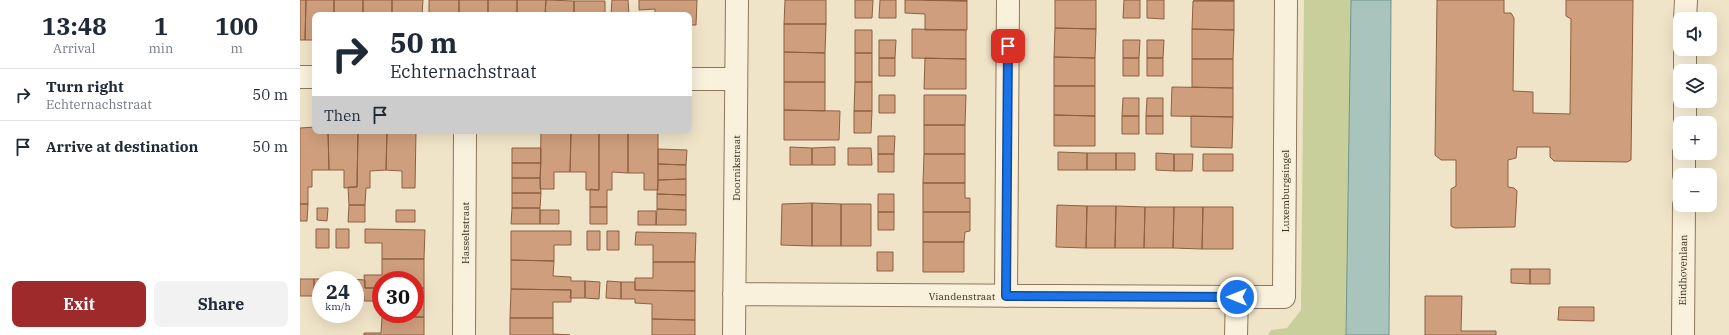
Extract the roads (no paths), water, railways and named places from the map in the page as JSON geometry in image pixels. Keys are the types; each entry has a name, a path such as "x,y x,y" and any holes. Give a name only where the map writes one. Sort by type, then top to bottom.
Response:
{"street":[{"name":"Doornikstraat","path":"734,335 737,0"},
{"path":"1006,296 1008,0"},
{"name":"Luxemburgsingel","path":"1237,297 1284,297 1286,0"},
{"path":"1686,0 1686,12"},
{"path":"300,77 312,77"},
{"path":"692,79 736,79"},
{"name":"Hasseltstraat","path":"464,335 465,134"},
{"name":"Eindhovenlaan","path":"1683,335 1684,212"},
{"name":"Viandenstraat","path":"734,294 1237,297"},
{"path":"1236,335 1237,297"}],"water":[{"path":"1351,0 1391,0 1389,335 1346,335"}]}
